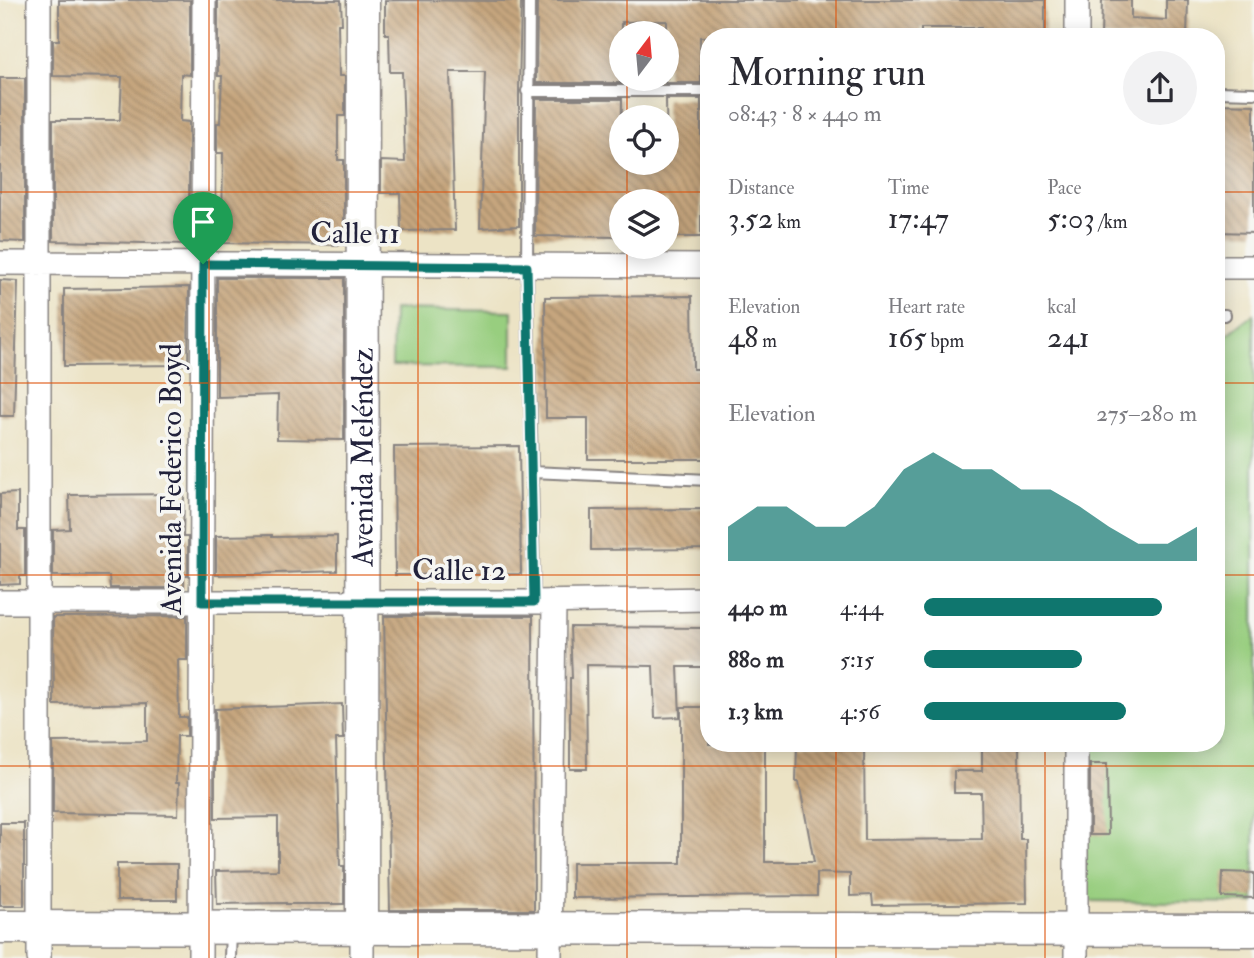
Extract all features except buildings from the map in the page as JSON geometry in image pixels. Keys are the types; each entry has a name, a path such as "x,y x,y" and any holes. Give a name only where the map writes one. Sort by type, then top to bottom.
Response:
{"main road":[{"name":"Avenida Meléndez","path":"362,943 363,0"},
{"path":"0,927 39,943 1076,944 1254,930"}],"street":[{"path":"39,0 39,943"},
{"name":"Avenida Federico Boyd","path":"204,0 202,602 215,943"},
{"path":"1076,28 1077,0"},
{"name":"Calle 11","path":"0,263 700,266"},
{"path":"1225,267 1254,267"},
{"name":"Calle 12","path":"0,602 544,602 700,599"},
{"path":"544,602 550,943"},
{"path":"1076,752 1076,944"}],"lane":[{"path":"529,0 527,267 532,472 544,602"},
{"path":"527,91 700,91"},
{"path":"1225,92 1254,93"},
{"path":"532,472 700,480"}],"green space":[{"path":"393,309 512,311 512,367 392,366"},
{"path":"1254,314 1254,903 1085,901 1086,752 1225,752 1225,334"}],"route":[{"path":"203,264 527,267 534,602 202,602 203,264"}]}
